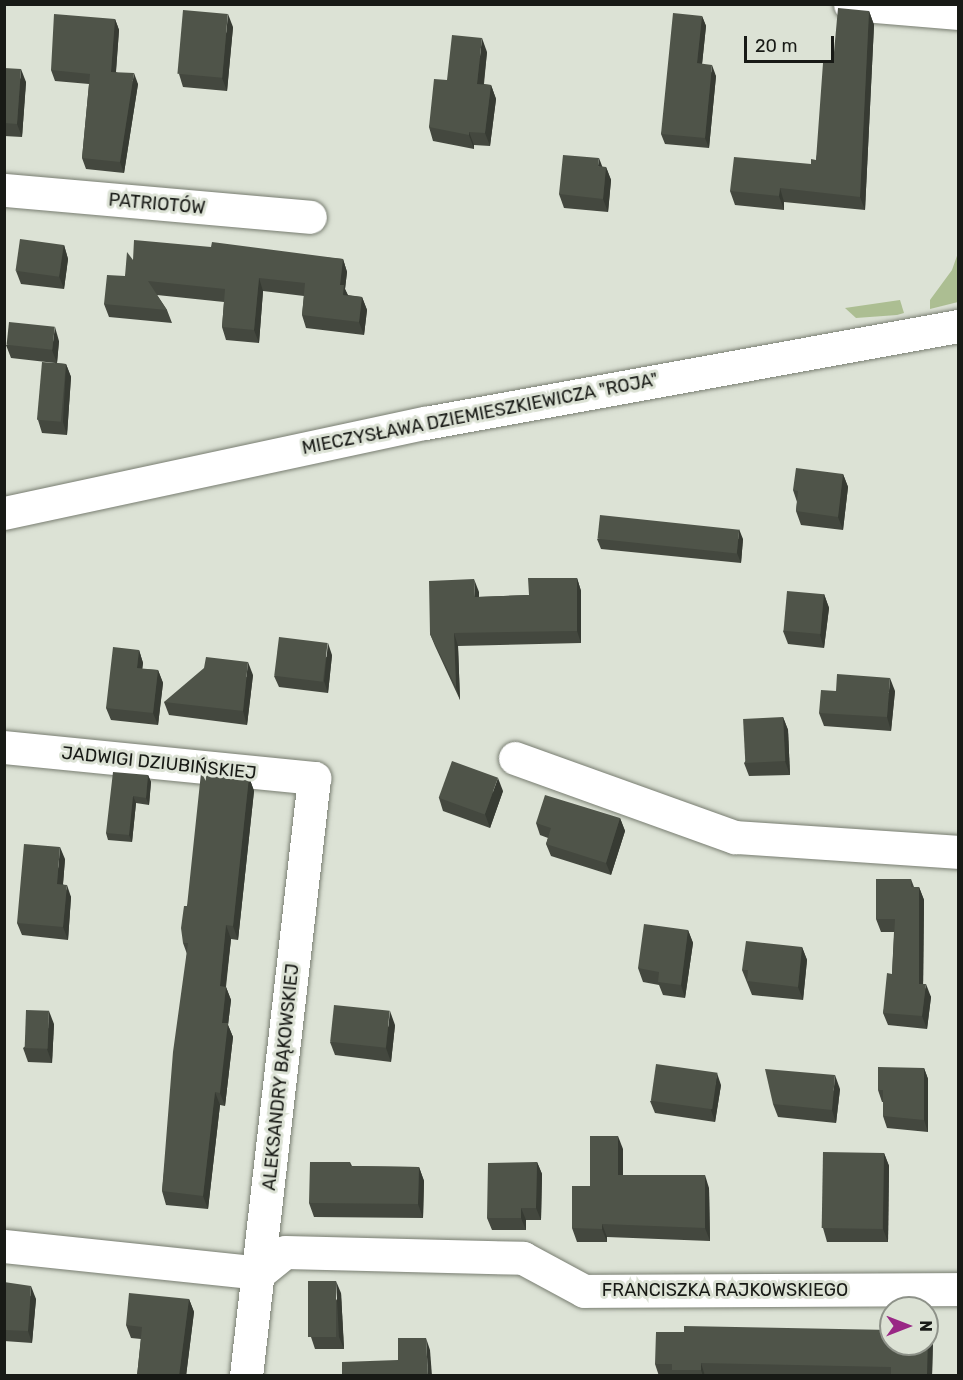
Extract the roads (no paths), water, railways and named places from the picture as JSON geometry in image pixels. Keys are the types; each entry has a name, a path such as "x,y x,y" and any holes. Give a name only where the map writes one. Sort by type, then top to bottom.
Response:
{"street":[{"path":"850,4 958,13"},
{"name":"PATRIOTÓW","path":"4,190 310,217"},
{"name":"MIECZYSŁAWA DZIEMIESZKIEWICZA \"ROJA\"","path":"4,513 459,417 958,326"},
{"name":"JADWIGI DZIUBIŃSKIEJ","path":"4,747 314,778"},
{"path":"515,758 735,837 958,852"},
{"name":"ALEKSANDRY BĄKOWSKIEJ","path":"246,1376 314,778"},
{"path":"4,1246 259,1273"},
{"name":"FRANCISZKA RAJKOWSKIEGO","path":"259,1273 285,1252 523,1258 584,1291 958,1289"}]}
